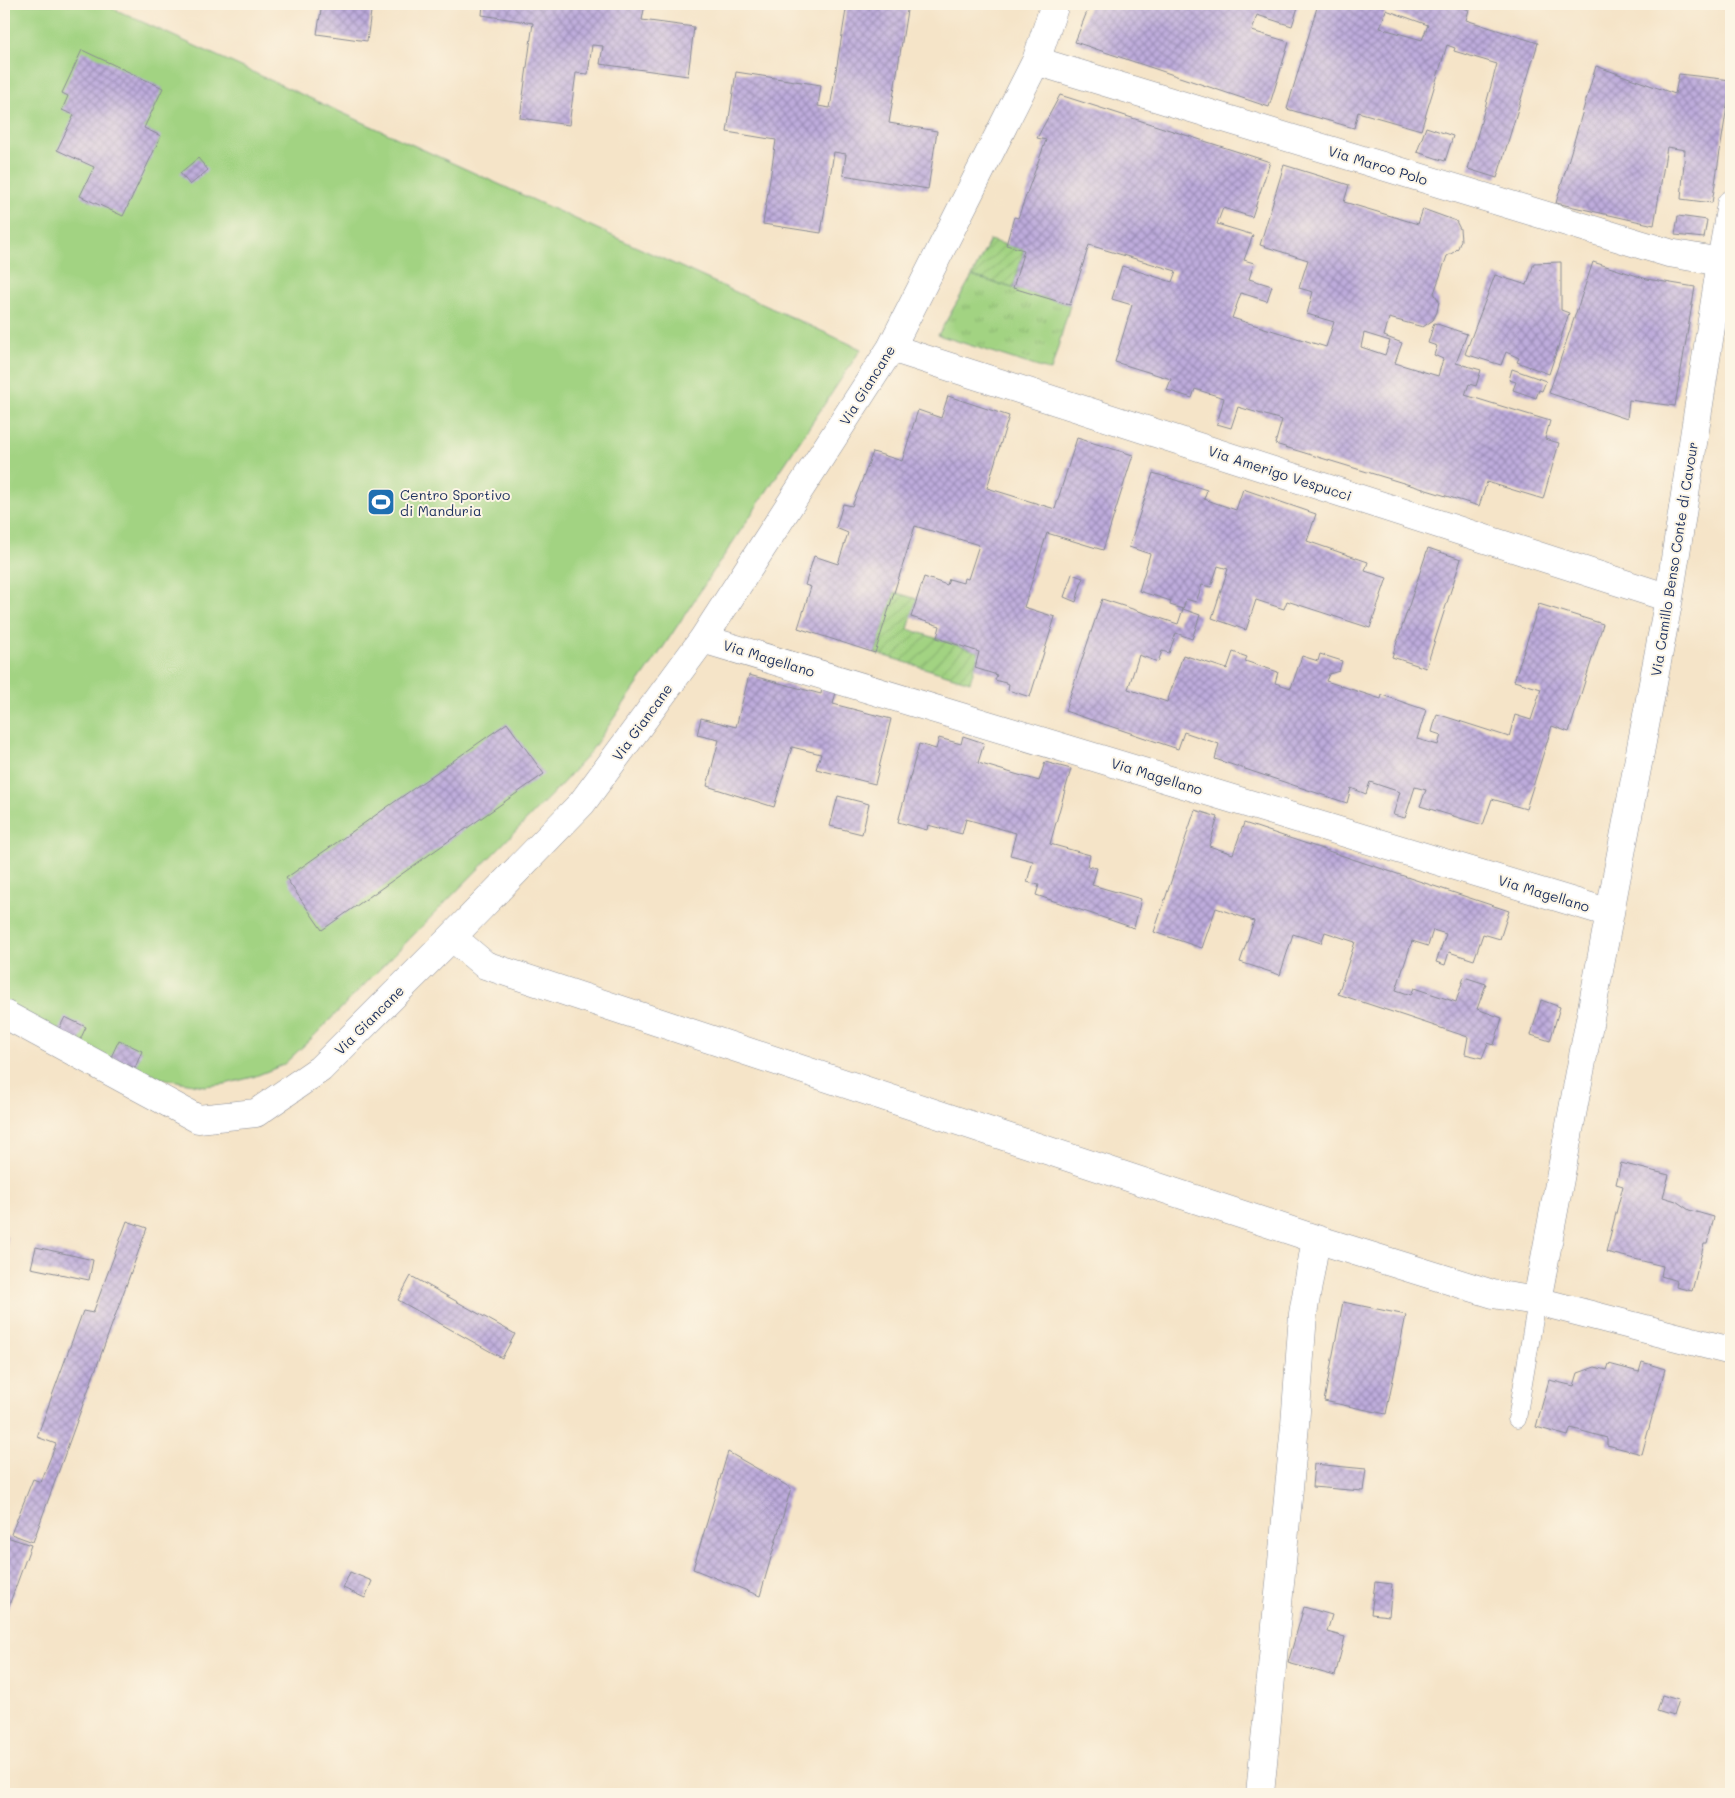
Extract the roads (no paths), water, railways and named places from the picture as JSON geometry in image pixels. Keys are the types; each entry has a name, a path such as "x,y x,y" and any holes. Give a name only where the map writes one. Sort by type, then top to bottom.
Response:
{"street":[{"name":"Via Giancane","path":"4,1014 198,1120 256,1113 320,1069 452,938 582,803 704,639 892,348 1036,61 1055,4"},
{"name":"Via Marco Polo","path":"1036,61 1669,253 1726,264"},
{"name":"Via Camillo Benso Conte di Cavour","path":"1537,1301 1669,598 1726,264 1731,204"},
{"name":"Via Amerigo Vespucci","path":"892,348 1669,598"},
{"name":"Via Magellano","path":"704,639 1610,913"},
{"path":"452,938 485,964 1316,1239 1493,1294 1537,1301 1731,1351"},
{"path":"1260,1794 1294,1435 1303,1314 1316,1239"}],"lane":[{"path":"1517,1419 1537,1301"}],"place":[{"name":"Centro Sportivo di Manduria","path":"381,502"}]}
